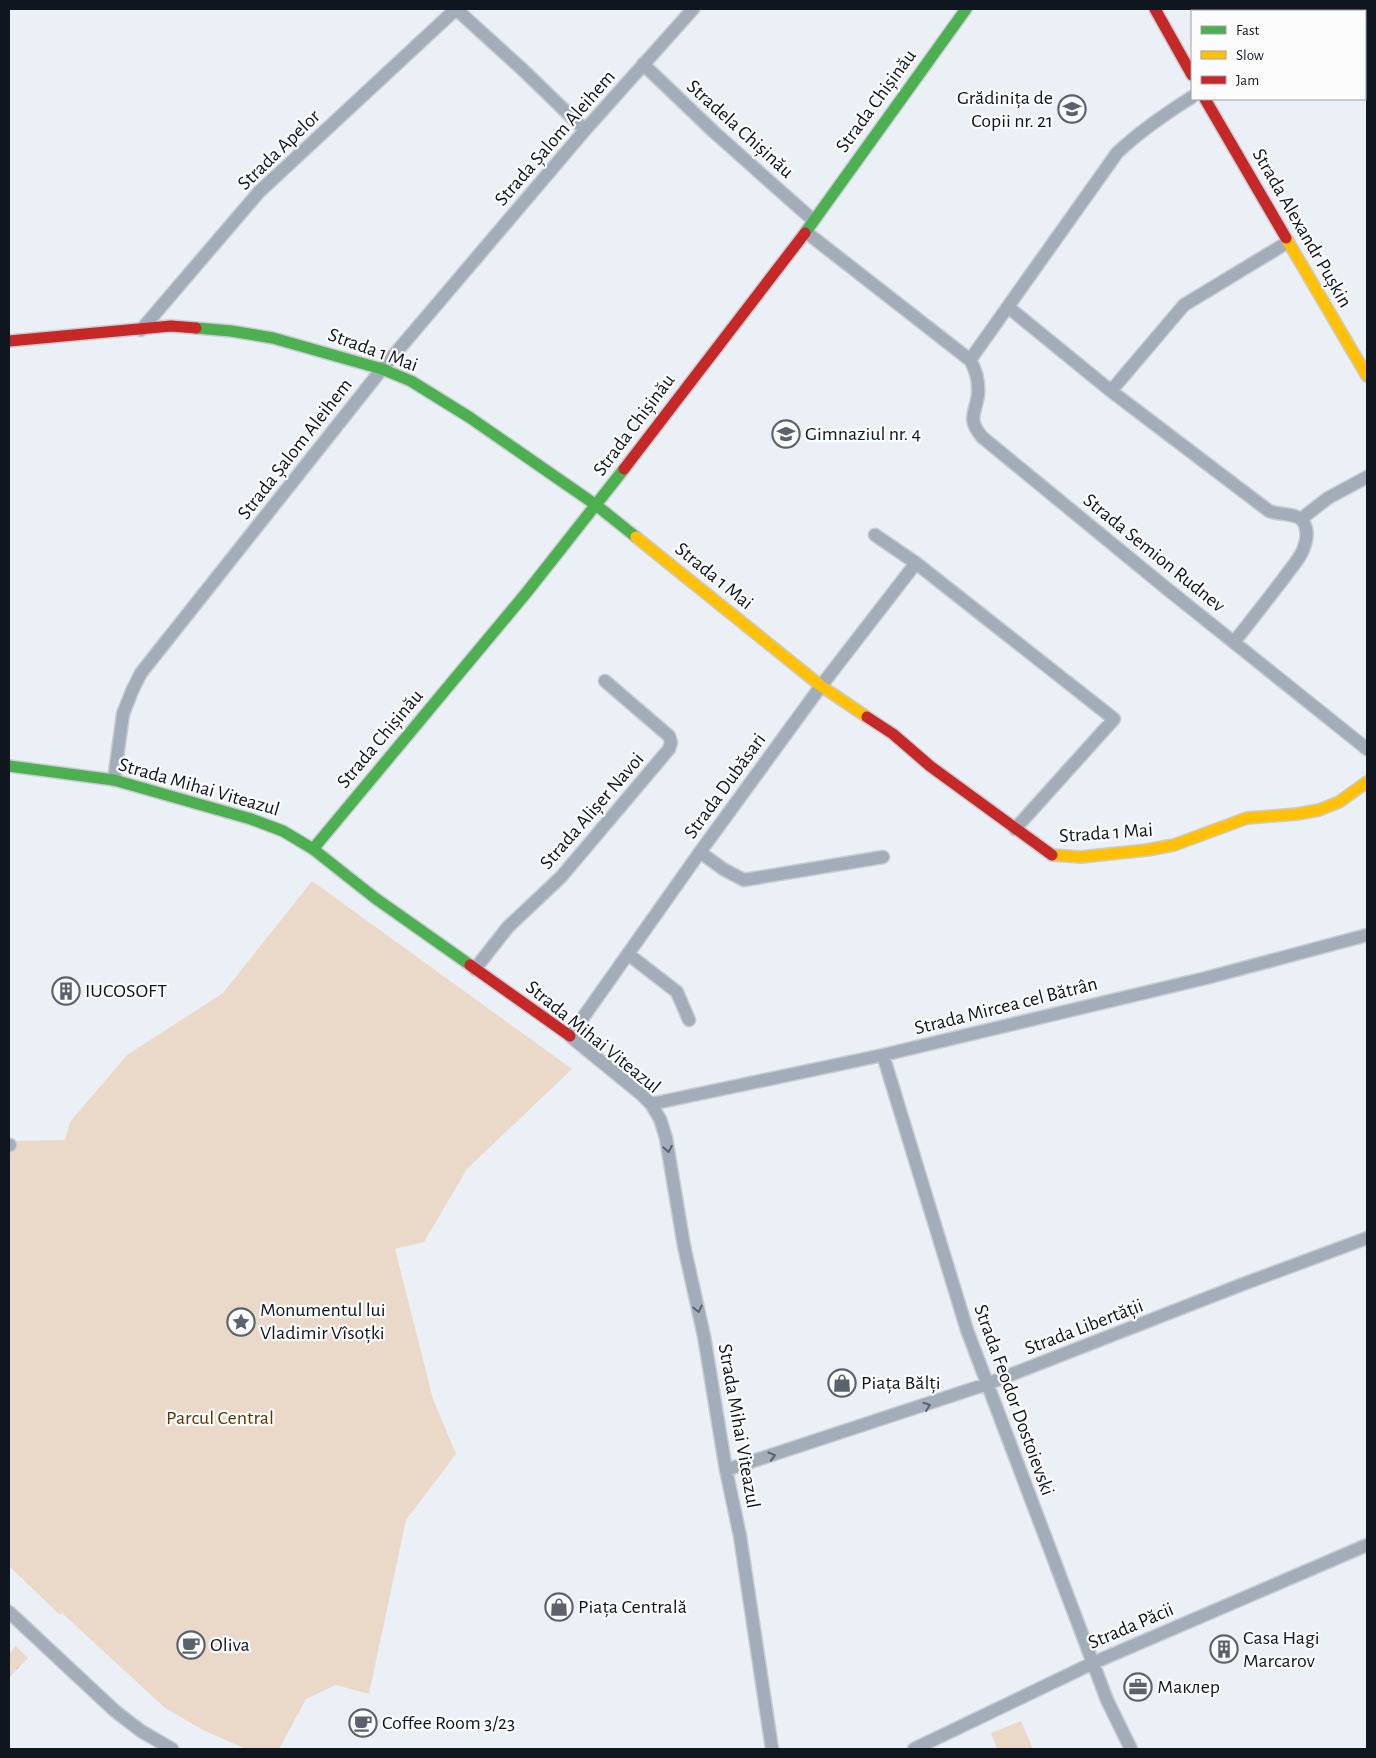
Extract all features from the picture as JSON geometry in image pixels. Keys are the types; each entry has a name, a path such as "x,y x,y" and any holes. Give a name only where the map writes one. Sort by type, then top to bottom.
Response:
{"street":[{"path":"456,9 585,130"},
{"name":"Strada Apelor","path":"140,330 259,192 456,9"},
{"name":"Strada Șalom Aleihem","path":"114,780 123,714 141,673 382,369 585,130 693,9"},
{"name":"Strada Chișinău","path":"312,849 521,599 596,505 806,232 966,9"},
{"path":"1156,9 1191,73"},
{"name":"Stradela Chișinău","path":"643,64 714,132 813,220"},
{"path":"806,232 970,360 1117,153 1160,116 1191,98"},
{"name":"Strada Alexandr Pușkin","path":"1206,100 1367,376"},
{"path":"1111,391 1184,305 1288,242"},
{"path":"1008,307 1111,391 1269,511 1301,519 1306,528 1307,537 1304,549 1260,610 1234,642"},
{"name":"Strada 1 Mai","path":"9,341 171,326 231,331 273,338 382,369 411,381 470,417 596,505 821,686 894,734 930,766 1051,855 1059,857 1158,849 1185,842 1246,818 1311,812 1328,808 1345,800 1367,782"},
{"name":"Strada Semion Rudnev","path":"970,360 978,384 978,394 972,421 982,437 1367,749"},
{"path":"1301,519 1328,498 1367,477"},
{"path":"875,534 916,563 1114,719 1014,829"},
{"name":"Strada Dubăsari","path":"570,1036 700,852 821,686 916,563"},
{"name":"Strada Alișer Navoi","path":"475,969 508,928 561,877 669,749 671,742 669,736 605,681"},
{"name":"Strada Mihai Viteazul","path":"9,766 114,780 251,819 283,831 312,849 375,898 570,1036 651,1104 660,1119 666,1138 684,1246 704,1336 726,1470 740,1536 772,1749"},
{"path":"700,852 723,869 744,880 882,857"},
{"name":"Strada Mircea cel Bătrân","path":"651,1104 883,1055 1206,978 1367,935"},
{"path":"628,954 677,992 689,1020"},
{"name":"Strada Fеodor Dostoievski","path":"883,1055 955,1292 987,1384 1092,1663 1107,1700 1131,1749"},
{"name":"Strada Libertății","path":"726,1470 987,1384 1367,1238"},
{"name":"Strada Păcii","path":"914,1749 1092,1663 1367,1544"},
{"path":"9,1612 115,1711 141,1731 172,1749"}],"green space":[{"name":"Parcul Central","path":"312,881 572,1069 467,1169 424,1242 395,1249 433,1399 456,1454 406,1520 369,1694 336,1685 306,1699 279,1749 246,1749 203,1730 165,1708 62,1613 60,1615 9,1566 9,1141 65,1140 70,1122 127,1055 223,993"},
{"path":"16,1646 28,1658 9,1678 9,1654"},
{"path":"1021,1721 1033,1749 997,1749 991,1733"}],"traffic: fast":[{"path":"805,233 966,9"},
{"path":"196,328 231,331 273,338 382,369 411,381 469,417 596,505 636,537"},
{"path":"313,849 527,592 624,469"},
{"path":"9,766 114,780 251,819 283,831 313,849 375,898 470,965"}],"traffic: slow":[{"path":"1286,238 1367,376"},
{"path":"636,537 821,686 867,717"},
{"path":"1052,855 1081,857 1147,850 1174,845 1247,818 1297,814 1319,810 1339,802 1367,782"}],"traffic: jam":[{"path":"1155,9 1191,73"},
{"path":"1206,100 1286,238"},
{"path":"624,469 805,233"},
{"path":"9,341 171,326 196,328"},
{"path":"867,717 893,734 930,766 1052,855"},
{"path":"470,965 570,1036"}],"place":[{"name":"Grădinița de Copii nr. 21","path":"1072,109"},
{"name":"Gimnaziul nr. 4","path":"786,434"},
{"name":"IUCOSOFT","path":"66,991"},
{"name":"Monumentul lui Vladimir Vîsoțki","path":"241,1322"},
{"name":"Piața Bălți","path":"842,1383"},
{"name":"Piața Centrală","path":"559,1607"},
{"name":"Oliva","path":"191,1645"},
{"name":"Casa Hagi Marcarov","path":"1224,1649"},
{"name":"Маклер","path":"1138,1687"},
{"name":"Coffee Room 3/23","path":"363,1723"}]}
